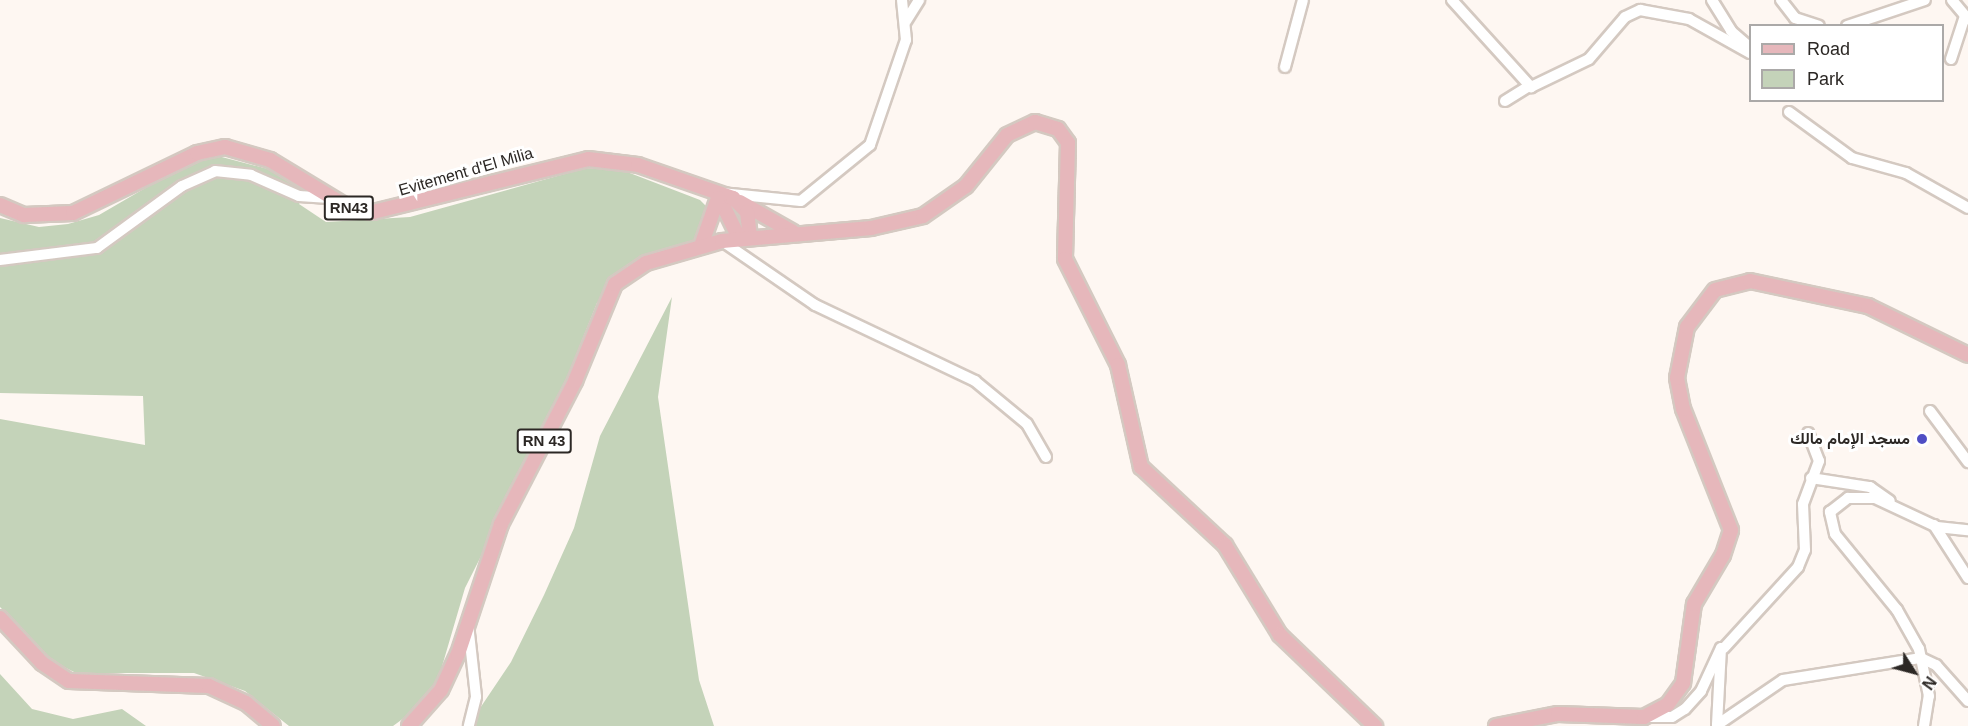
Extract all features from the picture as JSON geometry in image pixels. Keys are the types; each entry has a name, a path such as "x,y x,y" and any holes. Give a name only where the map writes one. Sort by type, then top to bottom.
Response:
{"main road":[{"path":"745,238 793,232 871,228 923,216 966,186 1017,128 1035,122 1058,129 1070,162 1062,213 1065,259 1074,288 1118,365 1141,468 1225,544 1280,635 1375,726"},
{"name":"Evitement d'El Milia","path":"0,205 24,215 73,213 196,153 225,147 270,160 329,198 351,209 395,210 588,159 638,165 718,196 736,200 793,232"},
{"path":"718,196 745,238"},
{"path":"701,246 718,196"},
{"path":"736,200 747,212 745,238"},
{"name":"RN 43","path":"410,726 441,690 468,621 501,524 575,381 615,284 646,263 701,246 745,238"},
{"path":"1496,726 1558,714 1644,717 1668,704 1683,683 1694,604 1723,555 1731,530 1683,409 1677,378 1682,343 1701,303 1729,284 1766,284 1868,306 1968,355"},
{"path":"0,618 42,663 69,681 209,686 246,703 273,726"}],"street":[{"path":"718,196 736,191 794,203 864,150 876,133 878,114 906,40 906,21 902,0"},
{"path":"906,21 919,0"},
{"path":"1285,67 1303,0"},
{"path":"1452,0 1528,86"},
{"path":"1712,0 1731,31 1749,47"},
{"path":"1781,0 1795,18 1813,24"},
{"path":"1853,24 1923,0"},
{"path":"1951,59 1966,17 1952,0"},
{"path":"1505,101 1528,86 1550,83 1589,58 1625,17 1640,10 1689,19 1749,52"},
{"path":"1789,112 1852,158 1906,173 1968,208"},
{"path":"0,260 97,248 182,186 215,171 251,175 299,196 329,198"},
{"path":"722,241 815,305 975,381 1027,424 1046,457"},
{"path":"1930,411 1968,462"},
{"path":"1644,717 1672,717 1685,708 1701,691 1714,654 1724,648 1798,567 1805,550 1803,504 1819,452 1808,433"},
{"path":"1811,478 1870,487 1892,503 1934,525 1968,530"},
{"path":"1892,503 1848,498 1833,507 1829,520 1897,610 1921,658 1929,704 1924,726"},
{"path":"1934,525 1968,578"},
{"path":"468,621 476,697 469,726"},
{"path":"1724,648 1714,718 1720,725 1783,680 1921,658 1936,665 1968,701"}],"green space":[{"path":"218,156 268,169 307,193 299,204 326,222 410,217 586,168 622,170 700,200 711,211 699,238 627,265 597,303 552,415 465,588 438,680 419,707 393,726 289,726 245,691 194,673 76,673 54,662 0,607 0,419 145,445 143,396 0,393 0,218 39,227 68,224 99,215 190,162"},
{"path":"672,297 658,397 699,680 714,726 468,726 511,662 544,595 574,528 600,436"},
{"path":"0,674 32,709 73,719 122,709 146,726 0,726"}],"place":[{"name":"مسجد الإمام مالك","path":"1922,439"}]}
